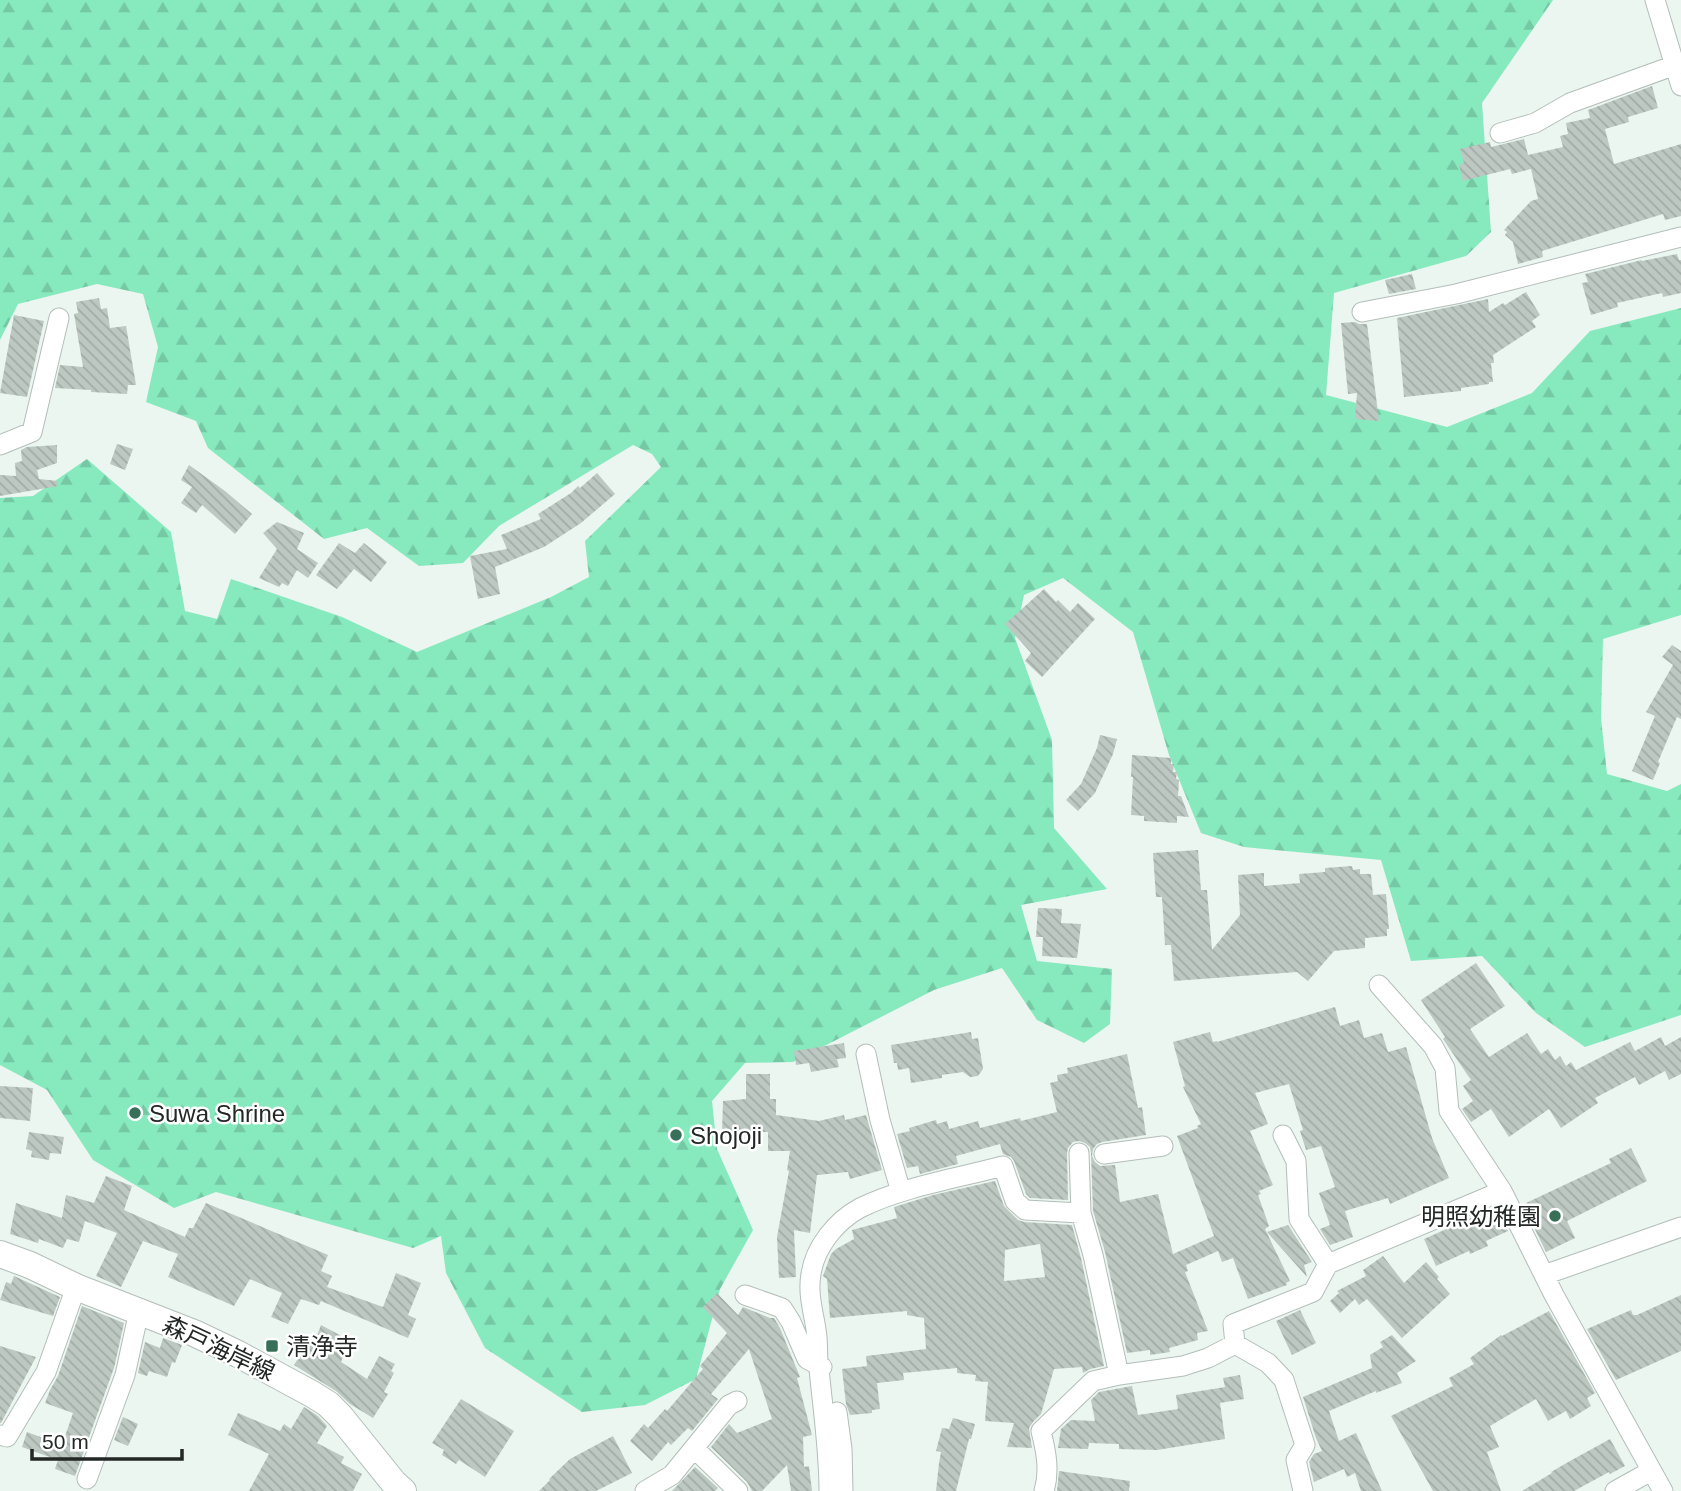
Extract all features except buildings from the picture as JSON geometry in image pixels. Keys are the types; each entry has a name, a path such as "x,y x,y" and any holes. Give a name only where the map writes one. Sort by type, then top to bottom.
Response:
{"main road":[{"name":"森戸海岸線","path":"0,1254 194,1333 328,1404 403,1491"}],"street":[{"path":"1655,0 1678,64 1681,86"},
{"path":"1500,133 1535,123 1570,103 1678,64"},
{"path":"1362,312 1456,294 1681,237"},
{"path":"0,445 32,432 59,318"},
{"path":"1379,985 1433,1046 1445,1068 1449,1111 1502,1191 1544,1275 1663,1491"},
{"path":"866,1054 880,1120 901,1192"},
{"path":"1283,1135 1296,1160 1299,1219 1328,1264"},
{"path":"1104,1154 1163,1146"},
{"path":"1079,1153 1081,1213 1119,1375"},
{"path":"829,1491 829,1462 817,1336 810,1301 811,1274 818,1250 835,1227 859,1209 901,1192 1003,1166 1015,1201 1025,1210 1081,1213"},
{"path":"1235,1344 1233,1324 1312,1292 1328,1264 1502,1191"},
{"path":"1544,1275 1681,1227"},
{"path":"0,1435 7,1437 46,1372 76,1287"},
{"path":"745,1295 782,1308 807,1359 832,1372 842,1449 843,1491"},
{"path":"88,1479 125,1375 139,1311"},
{"path":"1044,1491 1048,1457 1041,1431 1093,1381 1184,1366 1208,1358 1235,1344"},
{"path":"1235,1344 1268,1363 1284,1380 1305,1445 1296,1460 1303,1491"},
{"path":"645,1491 673,1475 729,1405 737,1401"},
{"path":"694,1448 738,1491"},
{"path":"1615,1491 1651,1471"}],"green space":[{"path":"0,0 1553,0 1482,103 1491,232 1466,256 1334,293 1326,395 1447,427 1532,393 1590,331 1681,308 1681,615 1603,639 1601,718 1607,774 1667,791 1681,784 1681,1015 1585,1047 1536,1013 1482,956 1411,961 1381,860 1244,847 1201,833 1169,755 1133,632 1063,578 1024,595 1015,638 1052,740 1054,828 1107,889 1021,905 1037,961 1112,969 1110,1024 1084,1043 1037,1020 1002,968 934,990 793,1062 745,1063 712,1101 717,1149 753,1230 720,1289 696,1379 645,1405 582,1412 485,1348 446,1273 441,1236 413,1248 216,1192 174,1208 93,1160 47,1090 0,1065 0,498 33,496 87,459 171,532 185,611 217,619 231,579 342,617 417,652 551,597 589,577 585,541 661,467 652,454 633,445 499,526 463,563 419,566 367,528 324,539 208,448 196,421 146,402 158,347 143,294 97,284 18,304 0,340"}],"place":[{"name":"Suwa Shrine","path":"135,1113"},
{"name":"Shojoji","path":"676,1135"},
{"name":"明照幼稚園","path":"1555,1216"},
{"name":"清浄寺","path":"272,1346"}]}
